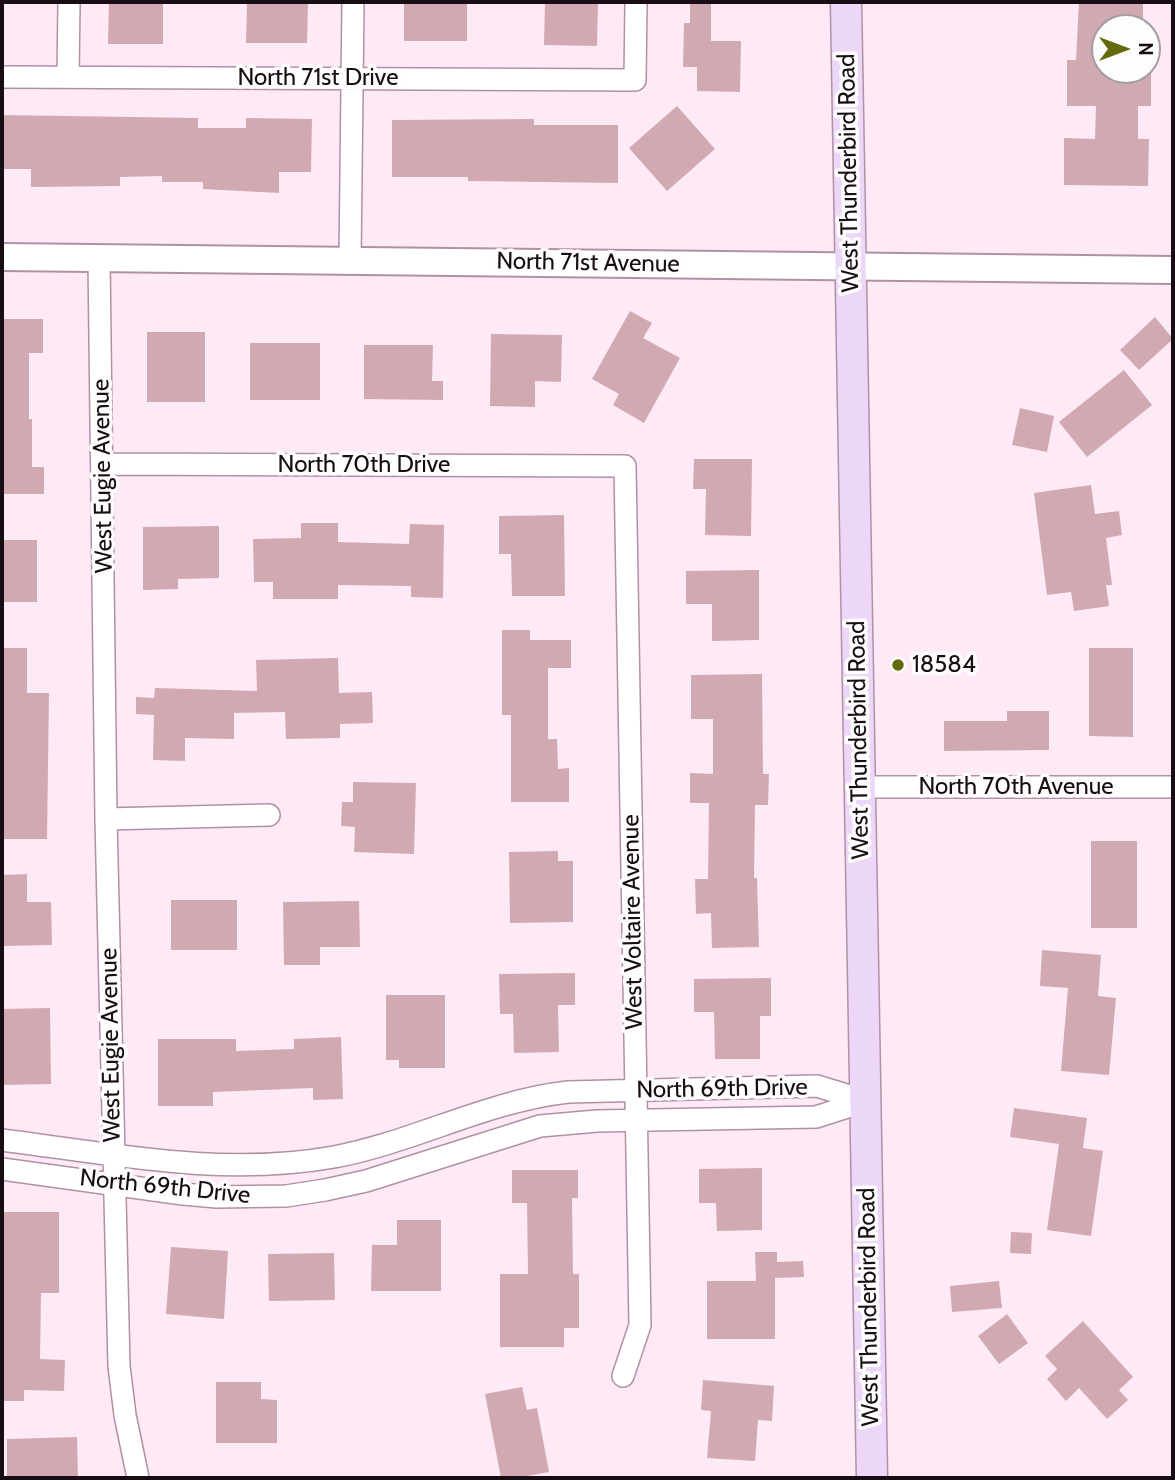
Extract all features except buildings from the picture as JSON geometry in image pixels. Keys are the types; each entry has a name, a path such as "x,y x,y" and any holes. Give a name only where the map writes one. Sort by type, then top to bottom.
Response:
{"main road":[{"name":"West Thunderbird Road","path":"846,2 872,1478"}],"street":[{"path":"68,77 69,2"},
{"path":"350,260 353,2"},
{"name":"North 71st Drive","path":"2,77 635,80 636,2"},
{"name":"North 71st Avenue","path":"2,257 1173,270"},
{"name":"West Eugie Avenue","path":"99,258 106,819 119,1366 125,1415 138,1478"},
{"name":"North 70th Drive","path":"103,464 625,466"},
{"name":"West Voltaire Avenue","path":"623,1376 640,1325 625,466"},
{"name":"North 70th Avenue","path":"859,787 1173,787"},
{"path":"106,819 269,815"},
{"name":"North 69th Drive","path":"2,1140 156,1161 229,1166 300,1161 355,1152 536,1096 568,1092 817,1086 866,1101"},
{"name":"North 69th Drive","path":"2,1169 206,1196 285,1196 362,1181 540,1126 571,1122 816,1116 866,1101"},
{"path":"355,1152 362,1181"}],"place":[{"name":"18584","path":"898,665"}]}
